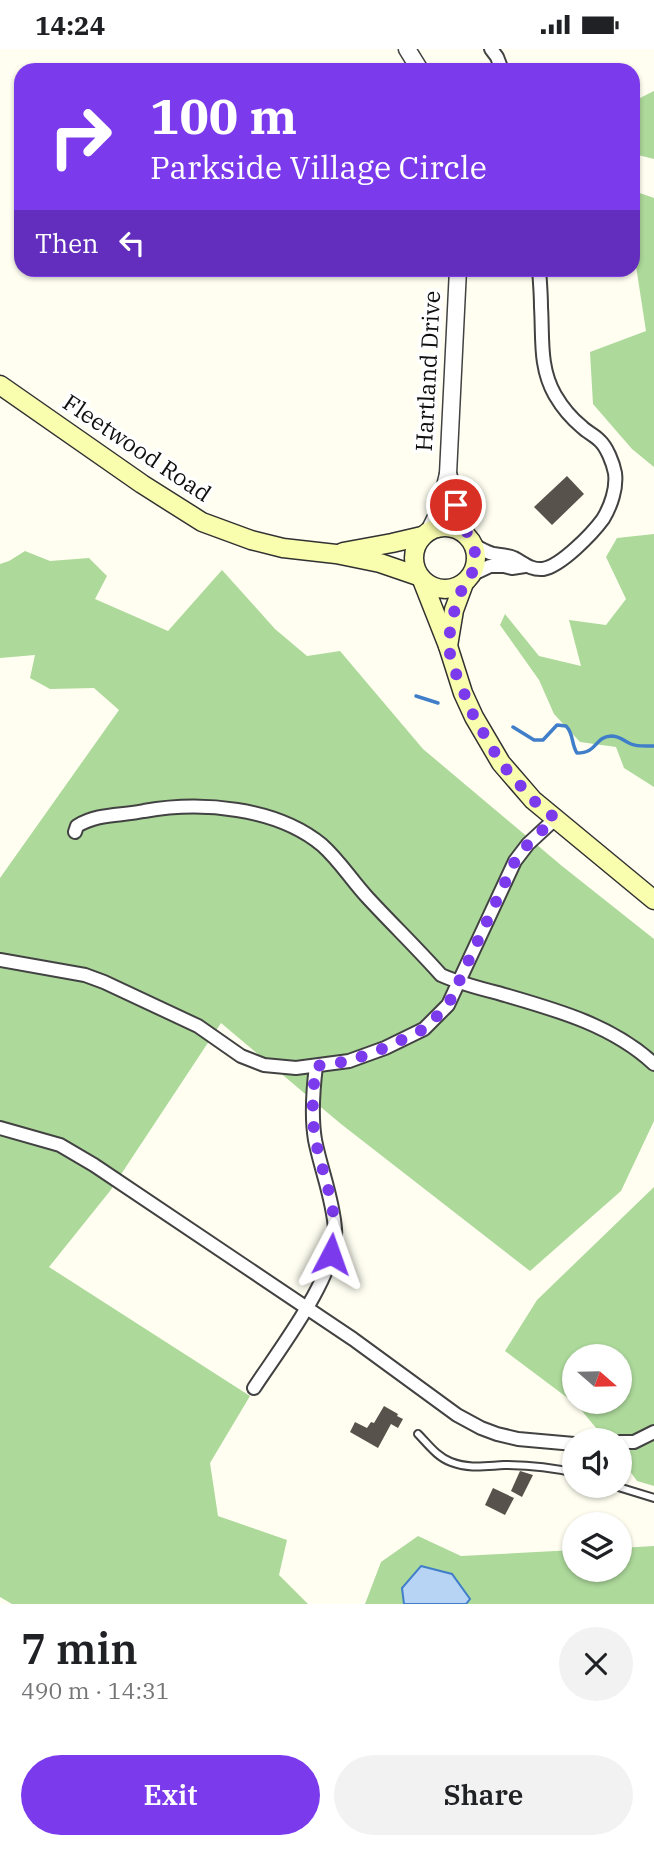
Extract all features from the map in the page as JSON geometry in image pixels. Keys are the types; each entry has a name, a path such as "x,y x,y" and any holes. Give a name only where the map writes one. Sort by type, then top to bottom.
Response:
{"main road":[{"name":"Fleetwood Road","path":"0,385 142,484 202,521 262,543 380,563 420,578"},
{"path":"426,533 439,527 449,527 459,530 470,541"},
{"name":"Fleetwood Road","path":"336,554 426,533"},
{"name":"Hartland Drive","path":"426,533 415,546 414,567 448,646 463,693 501,763 533,800 654,900"},
{"name":"Hartland Drive","path":"448,646 454,610 475,566 476,555 470,541"},
{"path":"420,578 435,589 445,590 455,588 468,579"}],"street":[{"name":"Hartland Drive","path":"426,533 439,511 448,474 458,277"},
{"path":"468,579 490,566 525,566 538,569 563,560 604,518 615,487 615,474 601,441 566,412 545,373 541,348 539,277"},
{"name":"Hartland Drive","path":"448,474 458,513 470,541"},
{"path":"470,541 492,553 514,558 525,566"},
{"path":"75,832 77,825 86,820 116,813 169,808 236,810 279,820 322,845 345,868 370,901 441,975 458,983 533,1004 600,1027 625,1040 654,1064"},
{"path":"0,960 85,975 104,982 198,1026 241,1056 264,1065 296,1068 349,1061 385,1048 424,1029 448,1005 515,861 555,818"},
{"path":"254,1388 320,1285 334,1245 333,1218 314,1132 313,1091 316,1066"},
{"path":"0,1128 60,1145 94,1165 353,1339 448,1409 481,1428 518,1439 562,1442"},
{"path":"632,1442 654,1432"}],"lane":[{"path":"418,1434 438,1455 450,1462 472,1468 504,1465 562,1470"},
{"path":"632,1491 654,1498"}],"green space":[{"path":"654,91 654,159 640,156 640,98"},
{"path":"640,193 654,198 654,467 632,449 593,404 590,352 646,331 638,277 640,277"},
{"path":"654,534 654,787 624,768 616,747 580,742 554,714 539,680 500,625 505,614 539,656 581,666 569,620 606,625 626,599 606,557 617,538"},
{"path":"25,551 50,561 89,558 107,576 95,599 168,631 222,570 275,629 307,656 340,651 423,749 654,939 654,1121 621,1191 530,1271 341,1124 221,1023 110,1191 49,1267 250,1396 210,1463 218,1516 287,1540 279,1575 308,1604 12,1604 0,1597 0,878 119,710 94,688 50,689 30,678 35,655 0,658 0,564"},
{"path":"654,1187 654,1486 637,1481 632,1474 632,1428 596,1428 584,1414 632,1414 632,1344 562,1344 562,1394 505,1351 537,1300"},
{"path":"418,1536 461,1556 562,1551 562,1582 632,1582 632,1547 654,1546 654,1604 466,1604 469,1599 402,1588 404,1604 365,1604 381,1562"}],"water":[{"path":"421,1566 452,1574 470,1599 466,1604 404,1604 402,1588"}],"building":[{"path":"567,476 584,494 552,525 534,507"},
{"path":"384,1406 403,1419 398,1428 391,1424 378,1448 350,1432 355,1422 367,1428 371,1422 374,1423"},
{"path":"520,1471 533,1475 522,1497 511,1491"},
{"path":"493,1488 514,1498 505,1515 485,1505"}],"waterway":[{"path":"416,696 438,703"},
{"path":"513,727 534,740 543,740 557,725 566,726 577,753 589,750 601,739 611,736 634,745 654,746"}],"route":[{"path":"331,1254 335,1228 314,1132 313,1091 316,1066 368,1055 431,1024 448,1005 515,861 555,818 533,800 501,763 474,717 454,669 448,646 452,618 464,583 475,566 476,555 456,505"}]}
